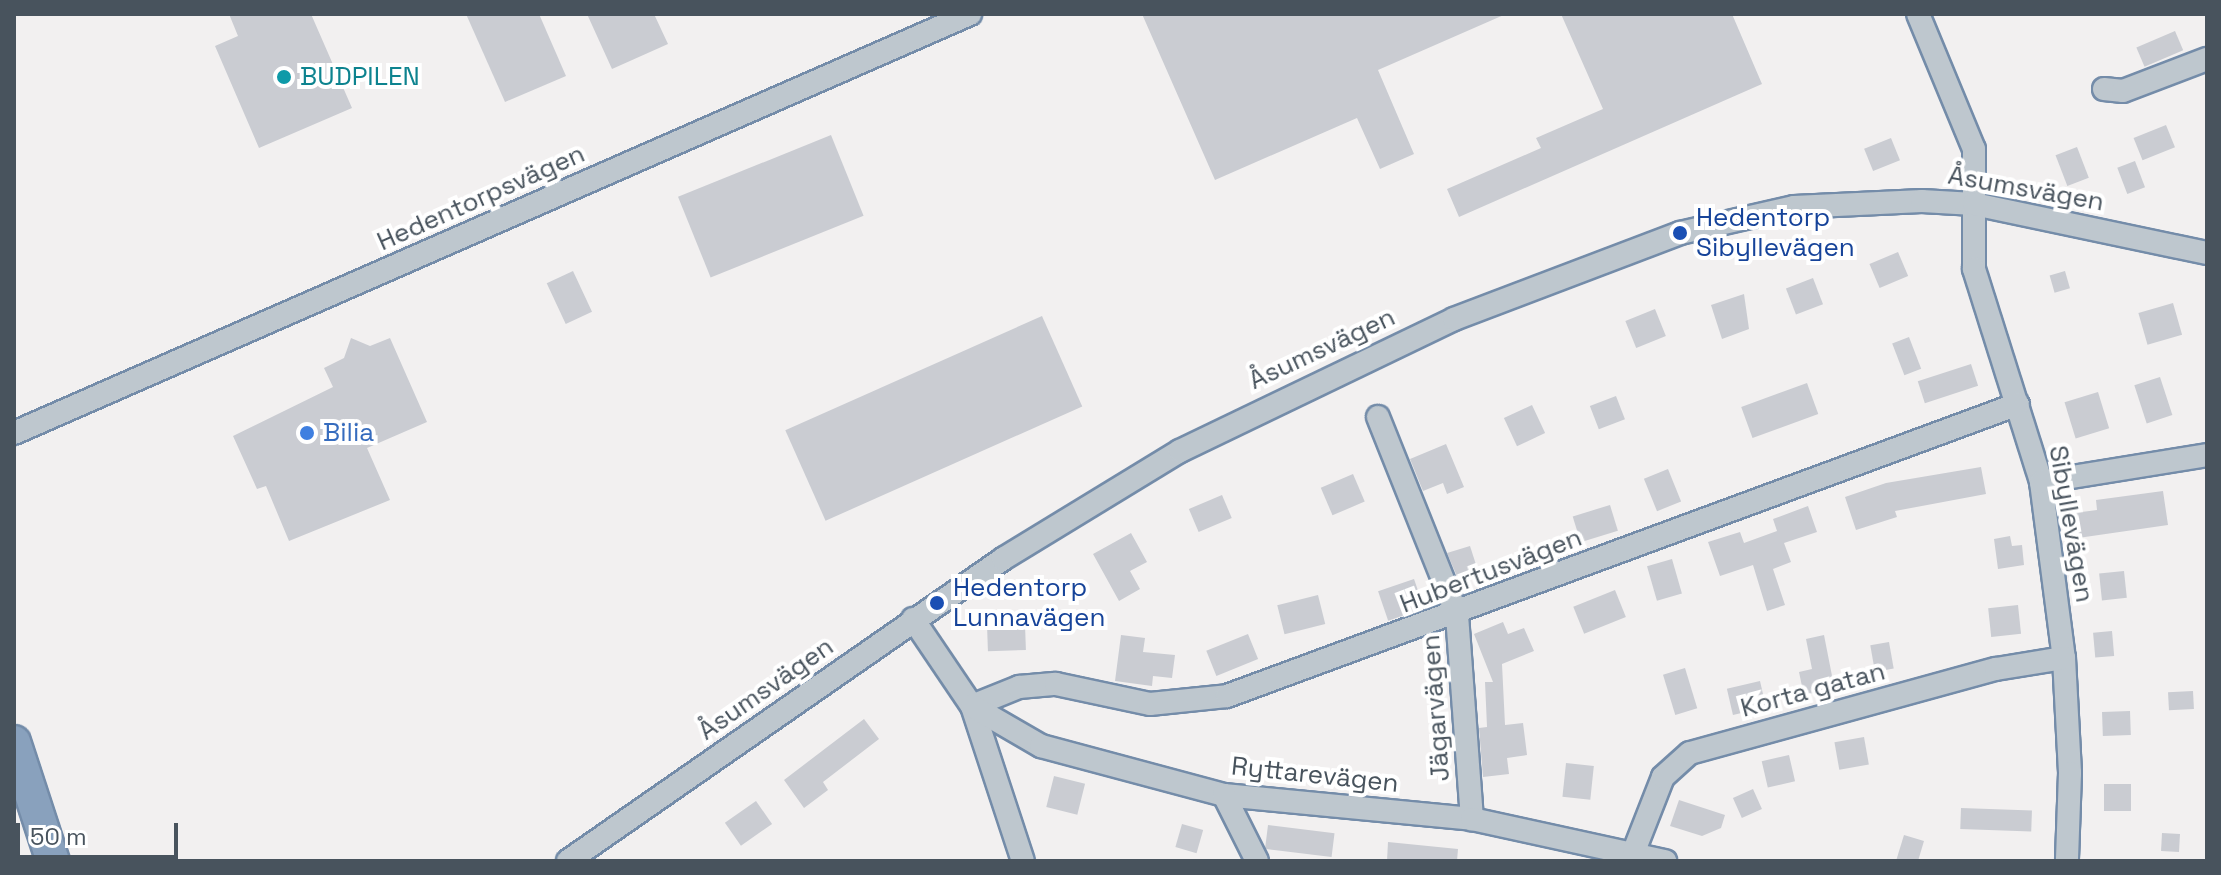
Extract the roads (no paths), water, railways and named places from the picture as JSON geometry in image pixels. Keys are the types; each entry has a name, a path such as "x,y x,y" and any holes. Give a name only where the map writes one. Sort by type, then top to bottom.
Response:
{"highway":[{"path":"14,742 53,861"}],"street":[{"name":"Hedentorpsvägen","path":"14,433 970,14"},
{"path":"1918,14 1965,117 1976,169 1974,204"},
{"path":"2104,89 2123,91 2207,59"},
{"name":"Åsumsvägen","path":"568,861 913,619 1180,451 1356,363 1523,292 1680,233 1741,216 1878,200 1974,204 2207,253"},
{"name":"Sibyllevägen","path":"1974,204 1974,269 2041,482 2064,658 2070,773 2067,861"},
{"name":"Hubertusvägen","path":"972,706 1019,687 1056,684 1150,704 1227,696 1457,615 2018,404"},
{"name":"Jägarvägen","path":"1378,417 1457,615 1472,819"},
{"path":"2041,482 2207,455"},
{"path":"913,619 972,706 1023,861"},
{"name":"Korta gatan","path":"1634,851 1663,777 1690,753 1996,669 2064,658"},
{"name":"Ryttarevägen","path":"972,706 1041,746 1224,795 1472,819 1634,851 1665,861"},
{"path":"1224,795 1257,861"}],"place":[{"name":"BUDPILEN","path":"284,77"},
{"name":"Hedentorp Sibyllevägen","path":"1680,233"},
{"name":"Bilia","path":"307,433"},
{"name":"Hedentorp Lunnavägen","path":"937,603"}]}
